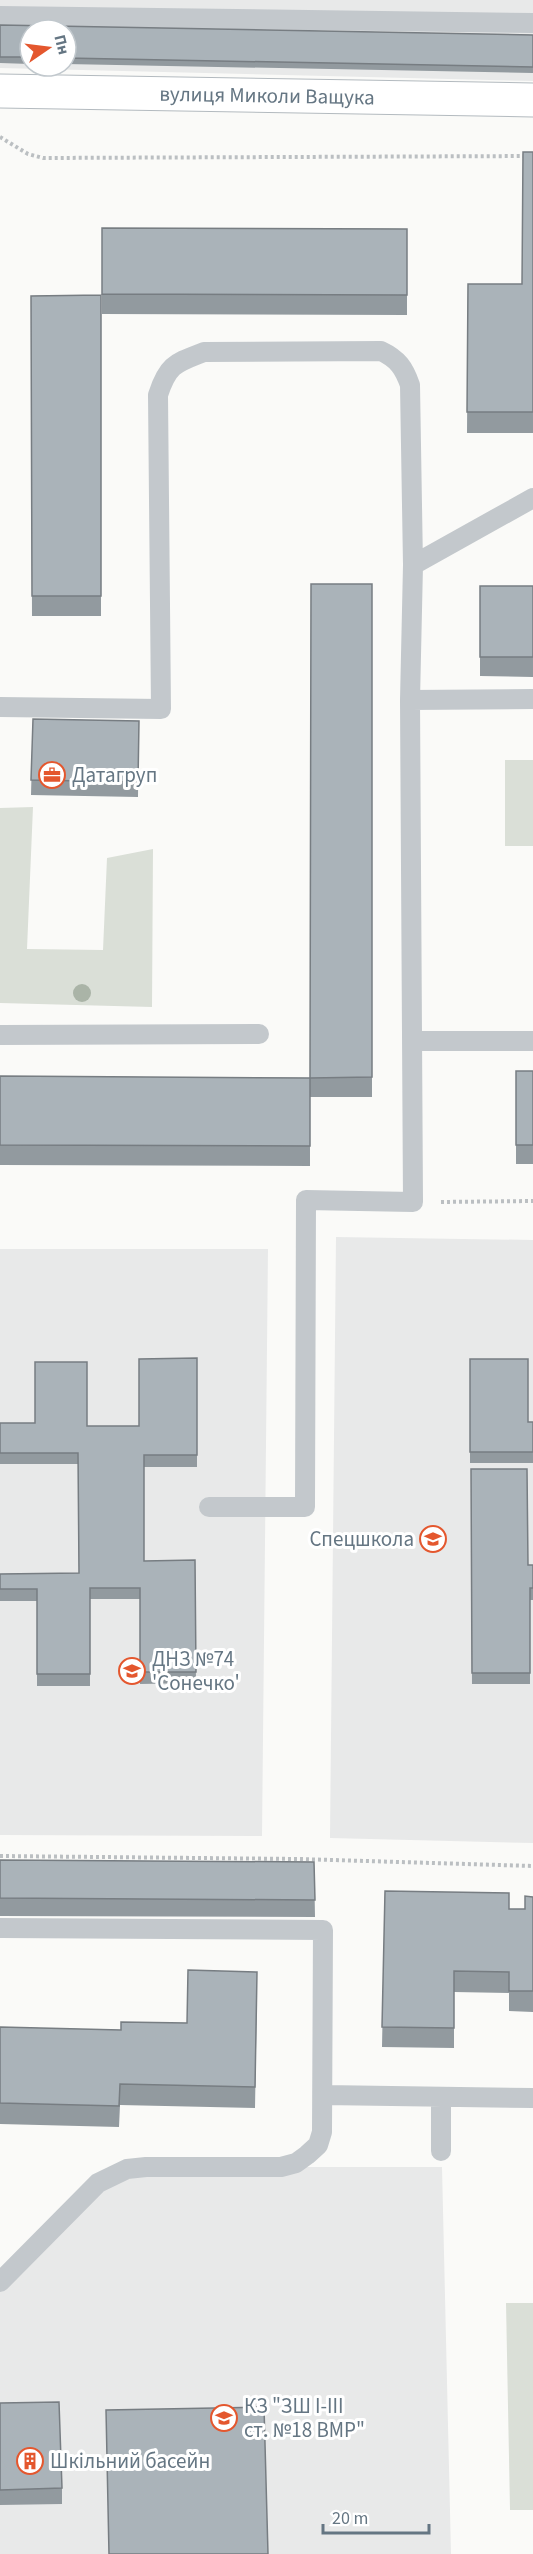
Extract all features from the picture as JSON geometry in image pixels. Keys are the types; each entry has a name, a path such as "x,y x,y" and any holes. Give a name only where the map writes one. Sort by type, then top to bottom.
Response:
{"street":[{"name":"вулиця Миколи Ващука","path":"0,91 533,100"}],"lane":[{"path":"0,15 533,23"},
{"path":"0,707 161,709 158,395 164,376 177,362 204,352 381,351 392,356 404,367 410,385 413,565 410,700 413,1202 306,1200 305,1507 209,1507"},
{"path":"413,565 533,498"},
{"path":"410,700 533,699"},
{"path":"0,1035 259,1034"},
{"path":"412,1041 533,1041"},
{"path":"0,1928 323,1930 324,2096 322,2132 318,2145 296,2163 281,2167 146,2167 112,2175 98,2183 0,2282"},
{"path":"324,2096 533,2098"},
{"path":"441,2098 441,2151"}],"path":[{"path":"0,137 28,154 43,158 533,156"},
{"path":"413,1202 533,1201"},
{"path":"0,1856 299,1858 533,1866"}],"shaded area":[{"path":"0,0 533,0 533,81 78,70 78,18 18,18 18,68 0,68"},
{"path":"505,760 533,760 533,846 505,846"},
{"path":"33,807 27,949 103,950 107,858 153,849 152,1007 0,1003 0,808"},
{"name":"Спецшкола","path":"336,1237 533,1240 533,1843 330,1838"},
{"name":"ДНЗ №74 'Сонечко'","path":"0,1249 268,1249 262,1836 0,1835"},
{"name":"КЗ \"ЗШ І-ІІІ ст. №18 ВМР\"","path":"281,2167 442,2167 451,2554 0,2554 0,2282 112,2175"},
{"path":"506,2303 533,2303 533,2510 510,2510"}],"building":[{"path":"0,25 18,25 18,57 0,57"},
{"path":"78,26 533,35 533,67 78,58"},
{"path":"523,152 533,152 533,412 467,412 468,284 522,284"},
{"path":"102,228 407,229 407,295 102,294"},
{"path":"101,295 101,596 32,596 31,296"},
{"path":"311,584 372,584 372,1077 310,1078"},
{"path":"480,586 533,586 533,657 480,657"},
{"path":"33,719 139,721 138,782 31,780"},
{"path":"516,1071 533,1071 533,1145 516,1145"},
{"path":"0,1076 310,1078 310,1146 0,1145"},
{"path":"197,1358 197,1455 144,1455 144,1561 195,1560 196,1672 140,1672 140,1588 90,1588 90,1674 37,1674 37,1589 0,1589 0,1574 79,1573 78,1453 0,1453 0,1423 35,1423 35,1362 87,1362 87,1426 139,1426 139,1359"},
{"path":"470,1359 528,1359 528,1422 533,1422 533,1452 470,1452"},
{"path":"471,1469 527,1469 528,1565 533,1565 533,1588 530,1588 530,1673 472,1673"},
{"path":"0,1860 314,1862 315,1900 0,1898"},
{"path":"385,1891 509,1893 509,1909 525,1909 525,1896 533,1897 533,1991 509,1991 509,1972 454,1971 454,2028 382,2027"},
{"path":"188,1970 257,1972 255,2087 120,2084 119,2106 0,2103 0,2027 121,2030 121,2022 187,2023"},
{"name":"Шкільний басейн","path":"59,2402 62,2488 0,2490 0,2403"},
{"path":"264,2407 268,2554 109,2554 106,2410"}],"place":[{"name":"Датагруп","path":"52,775"},
{"name":"Спецшкола","path":"433,1539"},
{"name":"ДНЗ №74 'Сонечко'","path":"132,1671"},
{"name":"КЗ \"ЗШ І-ІІІ ст. №18 ВМР\"","path":"224,2418"},
{"name":"Шкільний басейн","path":"30,2461"}]}
